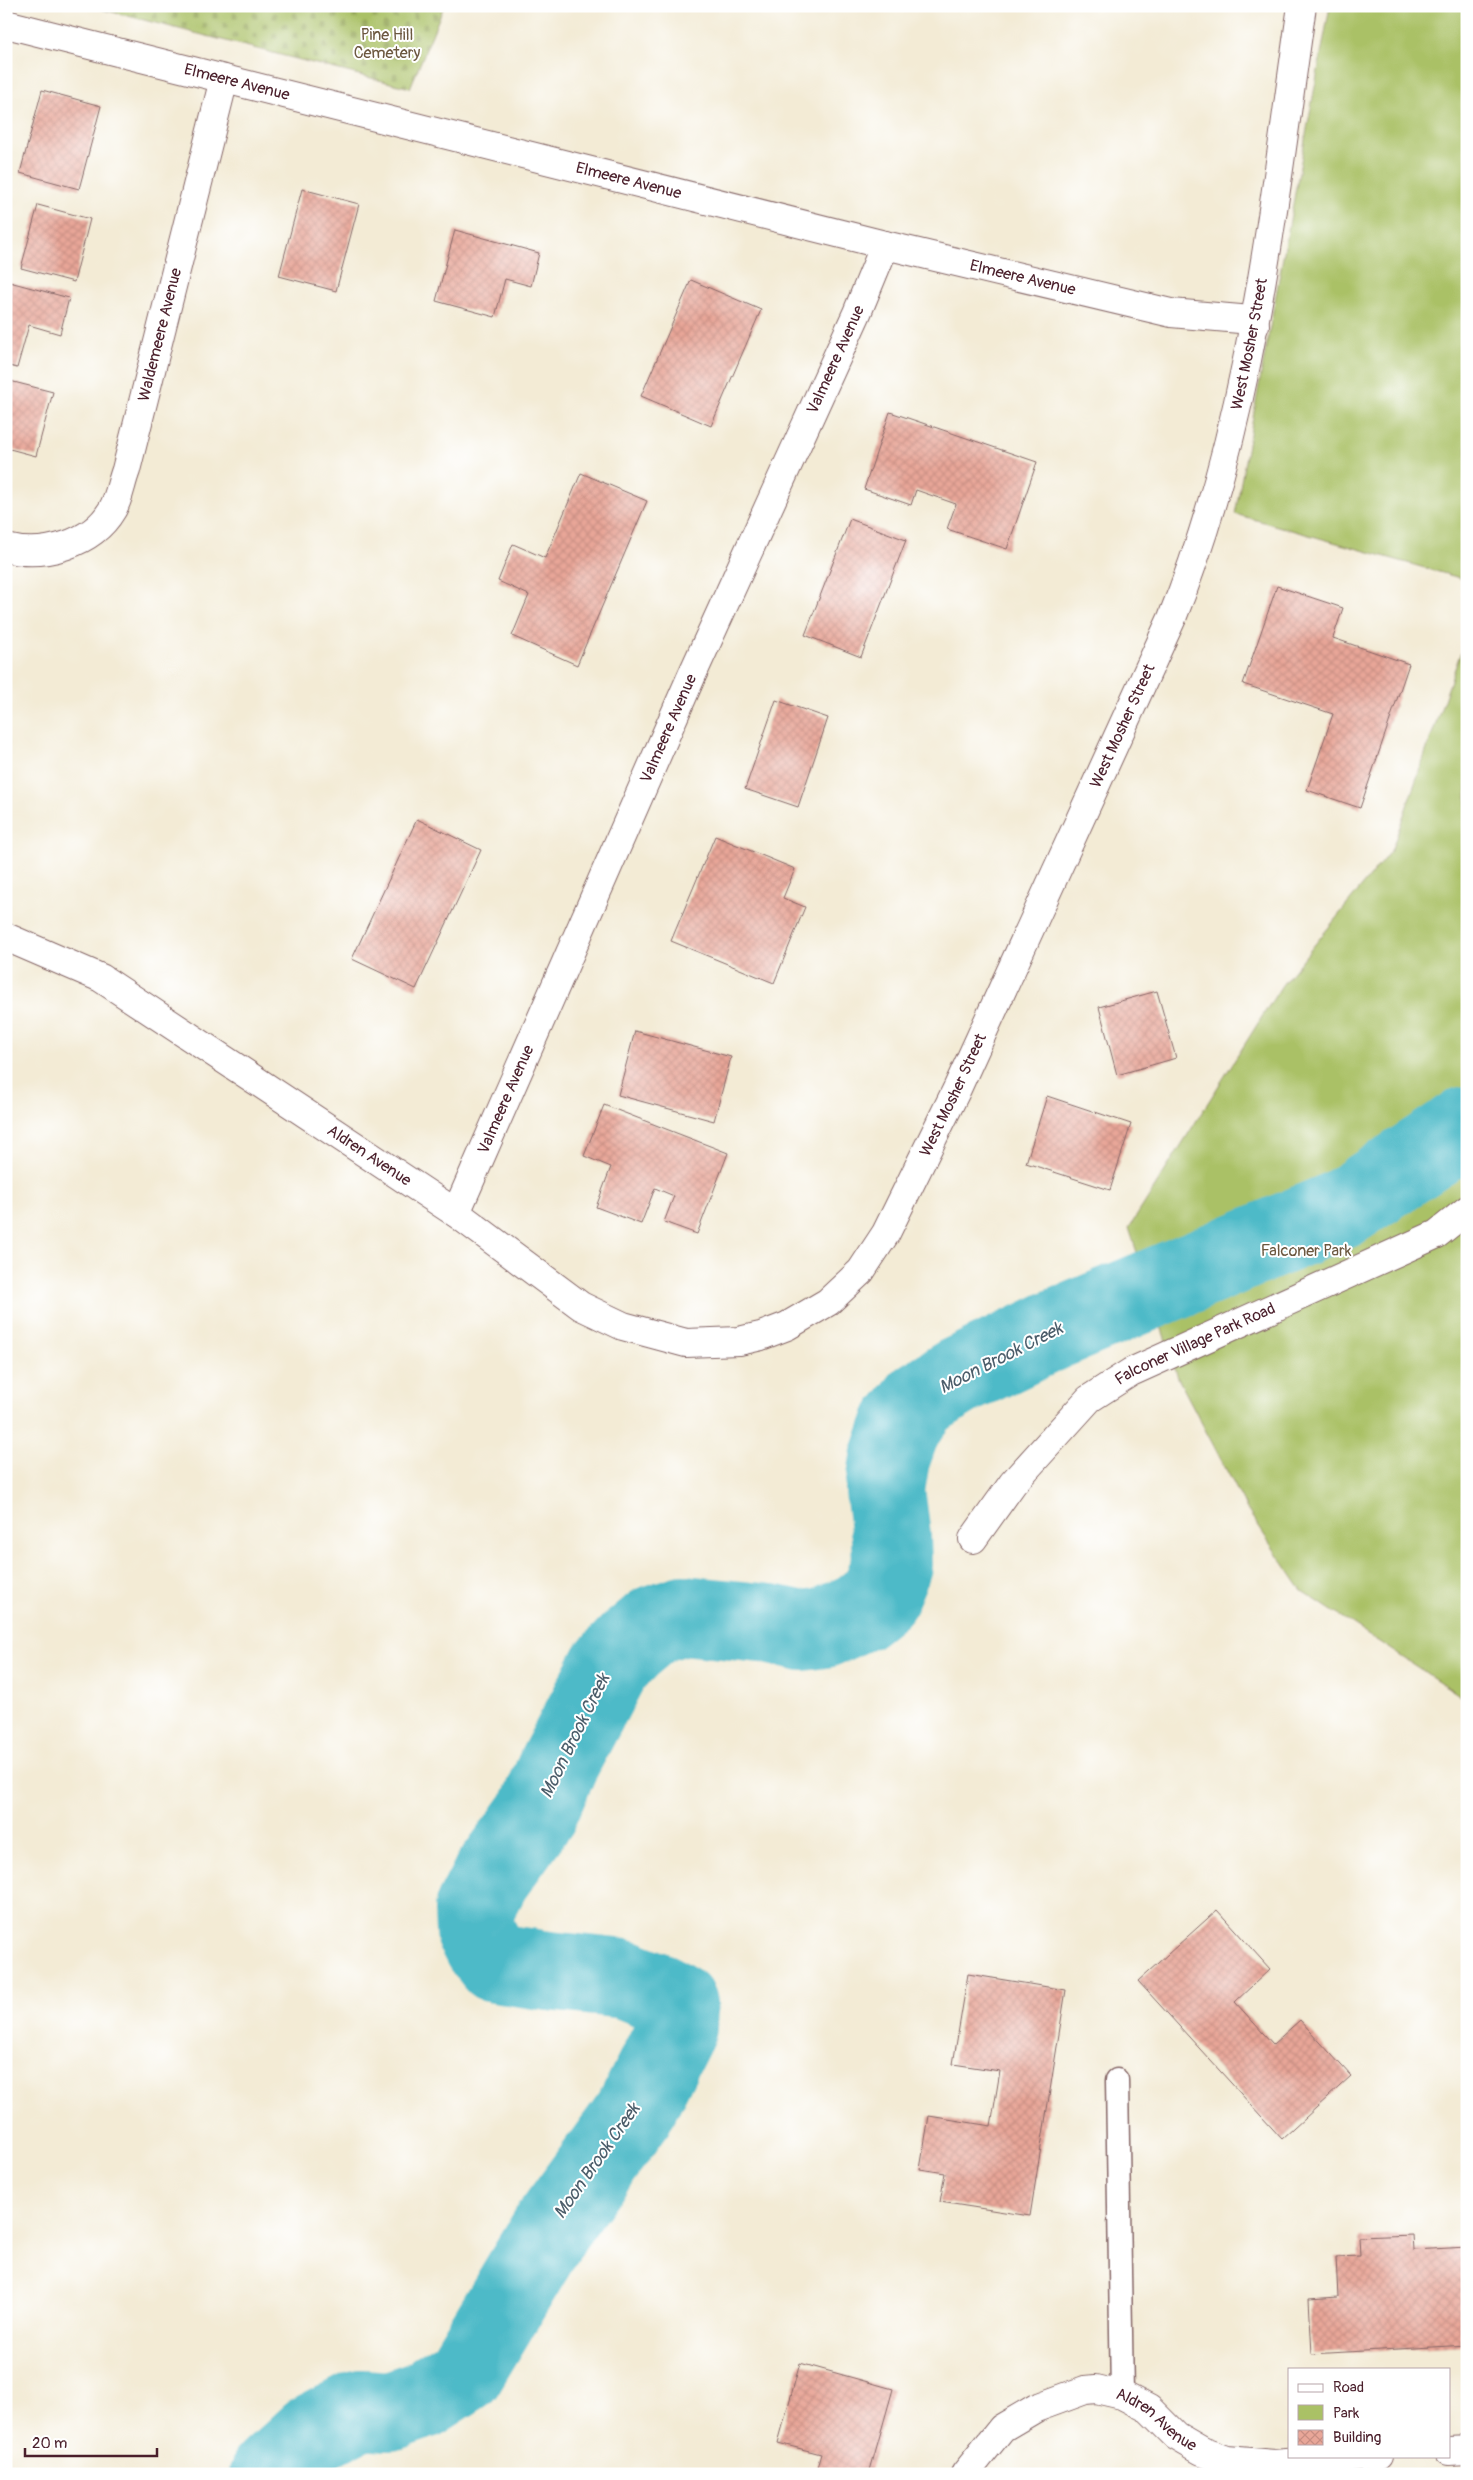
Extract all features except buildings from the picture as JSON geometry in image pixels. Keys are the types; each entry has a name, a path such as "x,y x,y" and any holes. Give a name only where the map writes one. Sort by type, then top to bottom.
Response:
{"street":[{"name":"West Mosher Street","path":"739,1341 788,1326 828,1302 861,1271 886,1233 960,1082 1183,590 1194,563 1208,514 1254,325 1302,6"},
{"name":"Elmeere Avenue","path":"6,24 885,245 1170,313 1240,319 1254,325"},
{"name":"Waldemeere Avenue","path":"6,548 47,551 88,537 112,510 126,470 224,80"},
{"name":"Valmeere Avenue","path":"456,1213 885,245"},
{"name":"Aldren Avenue","path":"6,937 101,978 456,1213 581,1306 623,1326 686,1343 739,1341"},
{"name":"Falconer Village Park Road","path":"973,1539 1013,1483 1089,1399 1131,1372 1438,1234 1467,1210"},
{"name":"Aldren Avenue","path":"964,2474 1002,2428 1036,2408 1086,2390 1096,2389 1122,2395 1149,2409 1176,2436 1202,2451 1227,2460 1274,2464 1351,2458"},
{"path":"1450,2451 1467,2450"}],"lane":[{"path":"1118,2080 1122,2395"}],"green space":[{"name":"Pine Hill Cemetery","path":"89,6 444,6 410,88"},
{"path":"1330,6 1467,6 1467,580 1235,514"},
{"name":"Falconer Park","path":"1467,634 1467,1700 1302,1591 1248,1511 1178,1378 1129,1228 1282,985 1392,849"}],"waterway":[{"name":"Moon Brook Creek","path":"269,2474 311,2435 361,2409 390,2411 424,2399 464,2373 552,2226 634,2113 677,2027 678,2004 660,1993 625,1979 495,1963 483,1947 475,1931 474,1910 491,1877 538,1812 558,1765 610,1666 629,1646 655,1624 683,1615 771,1624 803,1631 824,1628 859,1612 879,1596 892,1565 891,1536 885,1490 890,1459 902,1425 922,1399 957,1377 1054,1330 1342,1209 1467,1126"}]}
